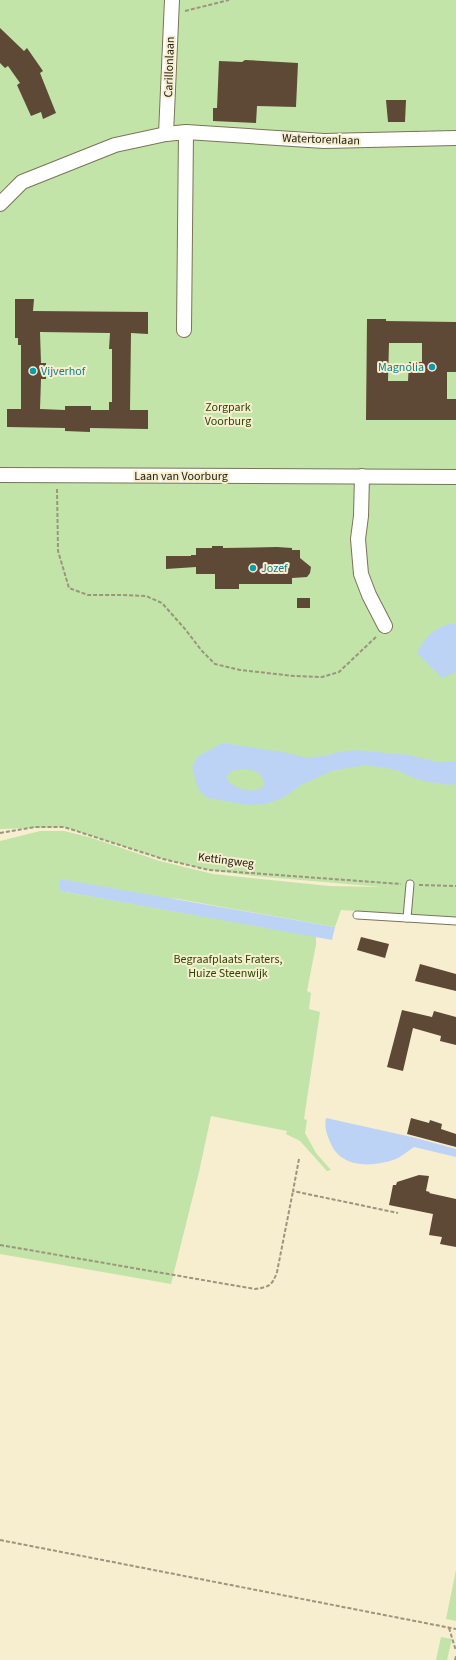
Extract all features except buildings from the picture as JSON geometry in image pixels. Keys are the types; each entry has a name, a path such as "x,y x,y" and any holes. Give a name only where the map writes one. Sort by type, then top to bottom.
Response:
{"street":[{"name":"Carillonlaan","path":"166,134 172,7"},
{"name":"Watertorenlaan","path":"0,204 22,182 115,146 166,134 186,132 324,141 456,138"},
{"path":"184,330 186,132"},
{"name":"Laan van Voorburg","path":"0,475 456,476"},
{"path":"362,476 361,516 358,539 361,574 385,626"}],"lane":[{"path":"407,918 410,884"},
{"path":"357,915 456,921"}],"path":[{"path":"172,7 229,0"},
{"path":"57,476 58,551 70,588 88,595 146,596 162,603 215,664 240,670 294,676 322,677 339,672 374,640 385,626"},
{"name":"Kettingweg","path":"0,833 35,827 64,828 163,859 209,870 456,886"},
{"path":"0,1245 247,1288 266,1288 274,1282 277,1272 299,1160"},
{"path":"293,1191 398,1213"},
{"path":"0,1540 456,1629"},
{"path":"449,1628 456,1651"},
{"path":"455,1660 456,1656"}],"green space":[{"name":"Zorgpark Voorburg","path":"0,0 456,0 456,917 341,910 335,927 178,899 60,891 316,936 316,945 307,991 311,993 309,1009 320,1012 304,1119 307,1120 305,1133 316,1153 331,1170 327,1171 300,1141 286,1134 287,1131 211,1116 199,1172 171,1284 0,1254 0,841 40,831 64,831 89,837 160,861 213,874 329,886 382,887 254,876 209,870 163,859 64,827 0,829"},
{"path":"456,1570 456,1621 446,1619"},
{"path":"441,1637 452,1639 447,1660 436,1660"}],"water":[{"path":"456,623 456,672 442,678 417,653 424,641 432,632 443,626"},
{"path":"223,743 283,752 308,758 356,750 409,755 438,762 456,761 456,784 449,785 424,781 411,777 397,770 365,765 332,771 301,785 283,798 266,804 248,805 208,798 201,793 197,786 192,767 198,756","holes":["246,769 261,775 263,778 263,787 254,790 244,790 227,780 227,775 232,771"]},
{"path":"60,879 335,927 332,940 60,891"},
{"path":"326,1118 416,1138 456,1149 456,1157 414,1147 398,1158 387,1162 378,1164 359,1164 351,1162 336,1152 331,1144 327,1134 325,1122"}],"place":[{"name":"Magnolia","path":"432,367"},
{"name":"Vijverhof","path":"33,371"},
{"name":"Jozef","path":"253,568"}],"park label":[{"name":"Begraafplaats Fraters, Huize Steenwijk","path":"228,966"}]}
